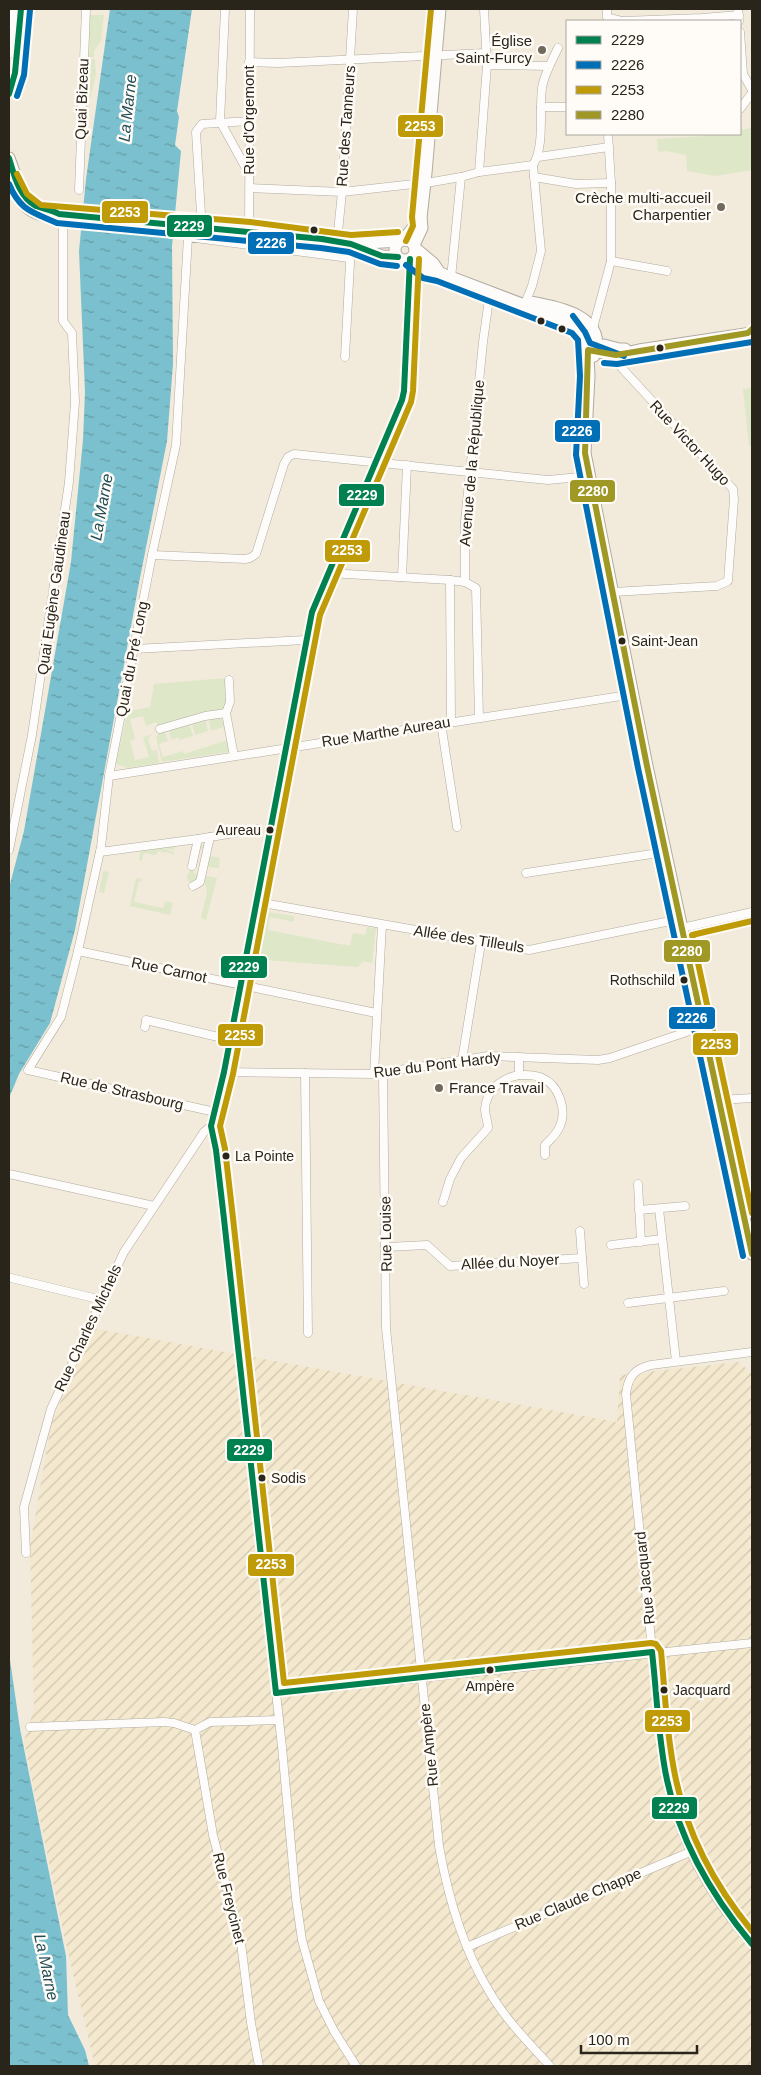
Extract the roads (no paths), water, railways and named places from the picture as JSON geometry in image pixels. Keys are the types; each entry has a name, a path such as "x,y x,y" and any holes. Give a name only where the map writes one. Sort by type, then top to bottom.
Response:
{"main road":[{"path":"420,218 395,247 398,256 402,260 413,252 422,228 420,218 425,182 440,9"},
{"path":"9,158 18,184 29,201 61,214 248,231 351,244 410,241 413,252 427,270 440,273 577,325 587,337 592,351"},
{"path":"9,176 15,194 26,208 38,214 54,216 61,214"},
{"path":"351,244 376,254 398,256"},
{"path":"506,298 555,307 574,314 587,320 594,332 625,351"},
{"path":"594,332 589,376 585,453 665,852 720,1100 747,1204 752,1254"},
{"path":"592,351 603,354 751,332"}],"street":[{"path":"9,54 13,9"},
{"path":"9,94 15,73 21,9"},
{"name":"Quai Bizeau","path":"79,190 86,9"},
{"path":"225,9 220,121 248,173"},
{"name":"Rue d'Orgemont","path":"248,231 250,188 248,173 250,9"},
{"name":"Rue des Tanneurs","path":"337,242 342,192 353,9"},
{"path":"478,172 487,65 484,9"},
{"path":"607,9 607,18 618,20"},
{"path":"675,20 702,20 738,15"},
{"path":"741,46 743,74 752,92 741,108"},
{"path":"526,301 532,286 540,251 533,165 538,156 542,85 558,48"},
{"path":"249,62 278,63 486,53"},
{"path":"487,65 549,66"},
{"path":"541,107 566,107"},
{"path":"249,121 220,121 202,124 196,132 203,239 349,258"},
{"path":"594,332 611,261 611,183 608,135"},
{"path":"538,156 609,146"},
{"path":"250,188 342,192 461,177 478,172 533,165"},
{"path":"451,278 461,177"},
{"path":"534,177 576,184 611,183"},
{"name":"Quai Eugène Gaudineau","path":"9,850 32,735 70,482 75,402 72,332 64,320 61,214"},
{"name":"Quai du Pré Long","path":"28,1070 61,1017 100,852 109,776 152,555 176,445 188,237 203,239"},
{"path":"345,357 351,244"},
{"path":"356,2066 334,2031 319,2001 302,1940 296,1899 279,1720 224,1219 216,1150 211,1126 224,1072 312,612 374,462 402,400 413,252"},
{"path":"611,261 668,271"},
{"name":"Avenue de la République","path":"465,582 465,522 483,342 490,292"},
{"name":"Rue Victor Hugo","path":"613,592 725,584 728,581 734,499 733,489 620,366 616,359 625,351"},
{"path":"152,555 250,558 256,554 284,464 288,457 294,454 548,480 590,476"},
{"path":"402,577 408,465"},
{"path":"329,573 450,580 465,582 476,588 479,718"},
{"path":"450,580 451,722"},
{"path":"134,649 306,640"},
{"path":"229,680 230,702 226,713 234,756"},
{"name":"Rue Marthe Aureau","path":"109,776 634,694"},
{"path":"160,729 205,716 226,713"},
{"path":"442,724 457,827"},
{"path":"100,852 258,829"},
{"path":"193,886 200,882 210,837"},
{"path":"192,866 198,839"},
{"path":"526,873 665,852"},
{"name":"Allée des Tilleuls","path":"257,902 518,949 540,949 752,912"},
{"path":"374,1074 382,924"},
{"path":"462,1060 481,943"},
{"name":"Rue Carnot","path":"78,951 376,1013"},
{"path":"145,1027 146,1020 230,1040"},
{"name":"Rue du Pont Hardy","path":"224,1072 374,1074 488,1056 598,1060 610,1058 704,1026"},
{"path":"519,1057 519,1075"},
{"name":"Rue de Strasbourg","path":"28,1070 215,1112"},
{"name":"Rue Louise","path":"384,1072 387,1247 386,1328 393,1395"},
{"path":"305,1073 308,1333"},
{"path":"443,1202 450,1180 461,1158 488,1128 485,1108 491,1091 500,1081 519,1075 536,1075 544,1078 556,1090 560,1098 562,1116 560,1126 545,1145 545,1155"},
{"path":"720,1100 752,1098"},
{"name":"Rue Charles Michels","path":"26,1553 24,1507 51,1409 124,1252 204,1132 211,1126"},
{"path":"9,1174 154,1206"},
{"path":"638,1184 641,1242"},
{"path":"640,1210 685,1206"},
{"path":"659,1208 676,1361"},
{"path":"580,1231 584,1284"},
{"path":"611,1245 662,1239"},
{"name":"Allée du Noyer","path":"387,1247 427,1245 450,1266 582,1258"},
{"path":"11,1278 102,1300"},
{"path":"628,1303 724,1291"},
{"name":"Rue Jacquard","path":"752,1352 676,1361 640,1368 632,1374 627,1383 626,1394 652,1652 668,1782 674,1809 690,1852 716,1898 752,1944"},
{"name":"Rue Ampère","path":"393,1395 439,1846 451,1903 467,1947 489,1992 522,2036 550,2066"},
{"path":"276,1693 752,1642"},
{"path":"30,1726 164,1722 174,1723 195,1730 210,1722 279,1720"},
{"name":"Rue Freycinet","path":"195,1730 213,1836 241,1943 259,2066"},
{"name":"Rue Claude Chappe","path":"467,1947 690,1852"}],"water":[{"name":"La Marne","path":"110,9 192,9 177,111 179,117 175,145 181,151 172,246 173,364 167,441 75,930 50,1023 19,1074 9,1098 9,888 24,831 71,562 83,440 85,392 79,251 86,179"},
{"name":"La Marne","path":"9,1653 20,1729 66,1956 68,2015 85,2050 89,2066 9,2066"}],"place":[{"name":"Église Saint-Furcy","path":"542,50"},
{"name":"Crèche multi-accueil Charpentier","path":"721,207"},
{"name":"Saint-Jean","path":"622,641"},
{"name":"Aureau","path":"270,830"},
{"name":"Rothschild","path":"684,980"},
{"name":"France Travail","path":"439,1088"},
{"name":"La Pointe","path":"226,1156"},
{"name":"Sodis","path":"262,1478"},
{"name":"Ampère","path":"490,1670"},
{"name":"Jacquard","path":"664,1690"}]}
